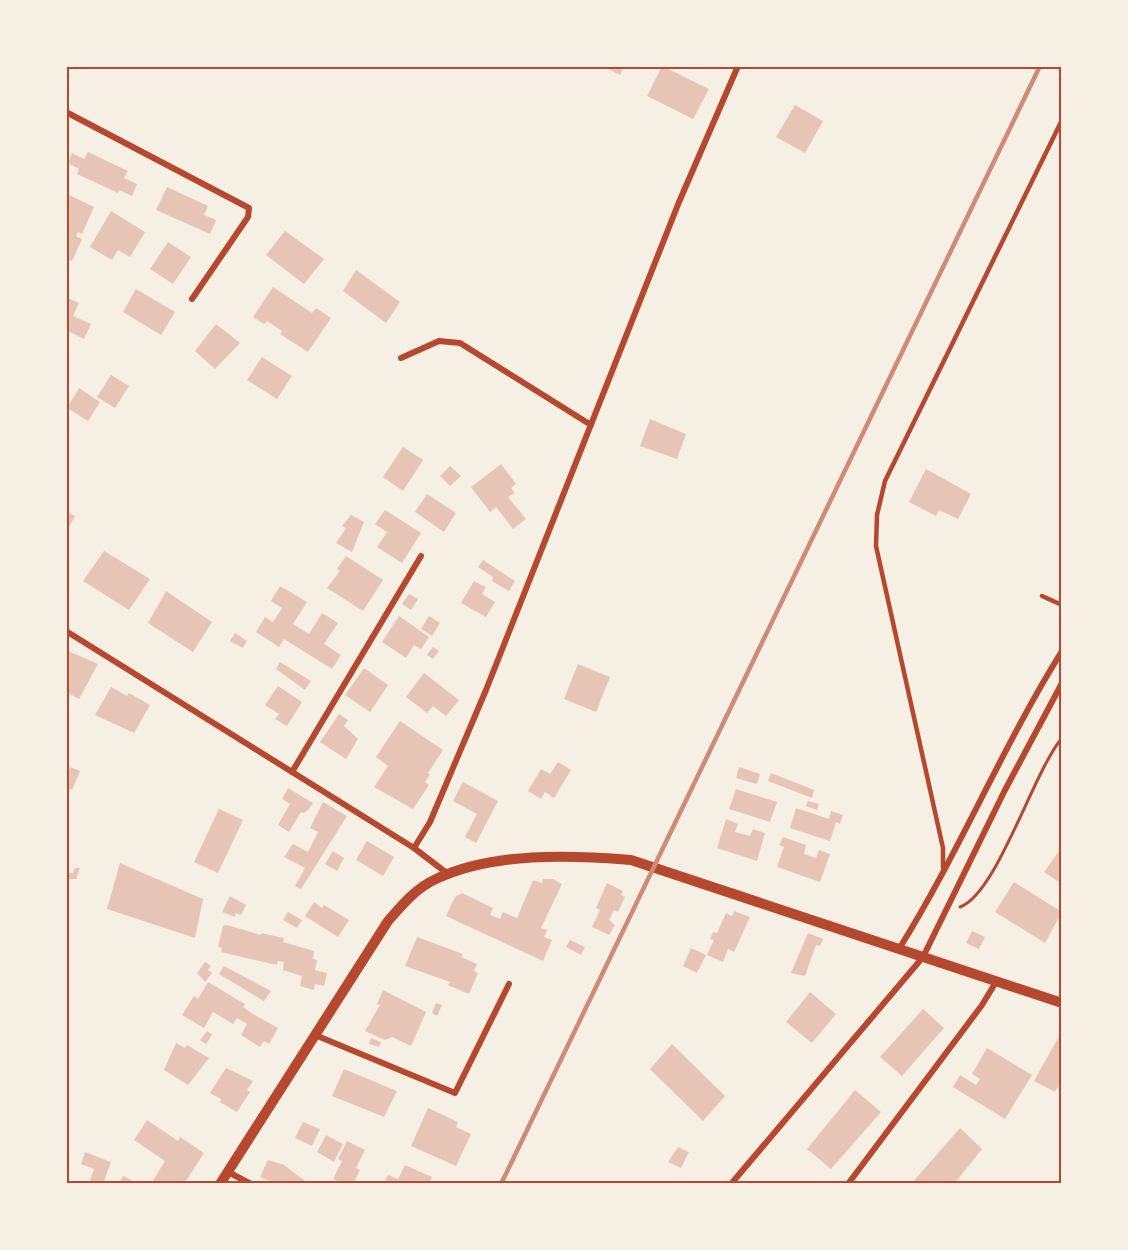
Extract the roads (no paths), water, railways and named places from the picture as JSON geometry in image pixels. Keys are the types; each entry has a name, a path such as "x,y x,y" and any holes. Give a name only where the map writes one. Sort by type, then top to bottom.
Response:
{"street":[{"path":"414,848 430,822 477,712 679,202 738,66"},
{"path":"66,112 249,208 248,217 192,299"},
{"path":"401,358 439,341 460,343 591,425"},
{"path":"292,772 421,556"},
{"path":"66,631 414,848 448,874"},
{"path":"899,949 1026,710 1062,651"},
{"path":"731,1184 923,957 1062,683"},
{"path":"220,1184 388,921 419,889 448,874 468,868 520,859 568,855 631,860 1062,1004"},
{"path":"848,1184 982,1005 996,982"},
{"path":"315,1035 455,1093 509,984"},
{"path":"228,1172 251,1184"}],"lane":[{"path":"943,870 943,848 876,546 877,515 885,481 1062,120"},
{"path":"1042,596 1062,605"}],"railway":[{"path":"501,1184 1040,66"}]}
